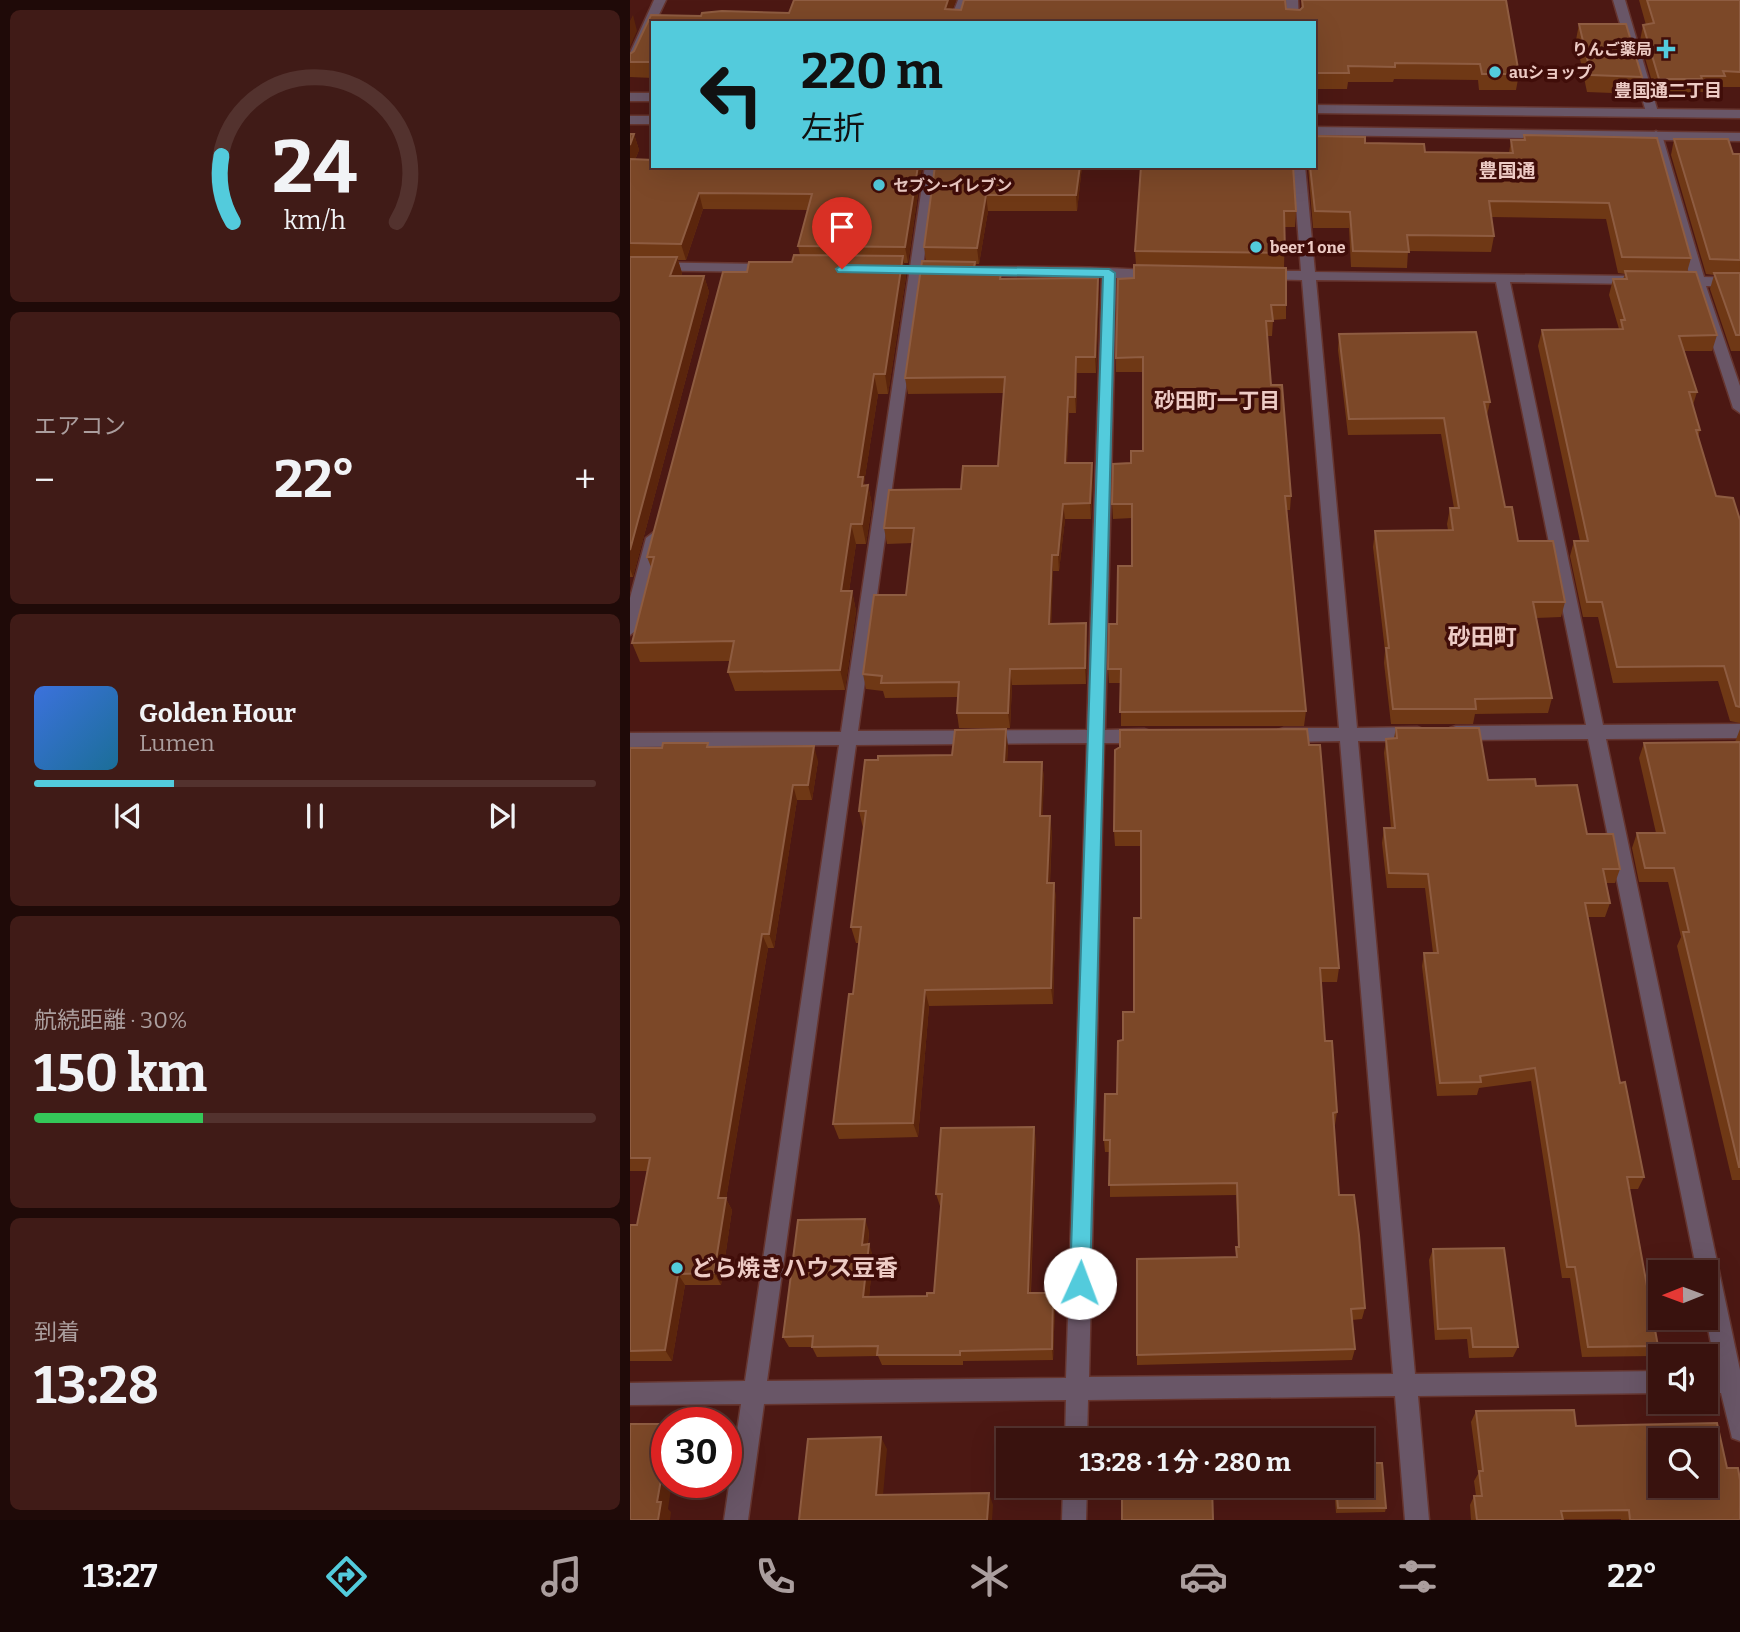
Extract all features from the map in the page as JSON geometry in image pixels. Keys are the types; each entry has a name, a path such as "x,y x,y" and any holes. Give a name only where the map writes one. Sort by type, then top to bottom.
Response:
{"street":[{"path":"630,66 660,0"},
{"path":"956,21 964,0"},
{"path":"1292,0 1293,21"},
{"path":"1619,0 1652,112"},
{"path":"630,97 651,97"},
{"path":"1316,109 1740,114"},
{"path":"630,120 651,120"},
{"path":"1316,131 1740,136"},
{"path":"1656,135 1698,281 1740,408"},
{"path":"736,1520 848,738 922,270 931,168"},
{"path":"1299,168 1417,1520"},
{"path":"630,266 723,274 785,268"},
{"path":"922,270 1173,274"},
{"path":"1076,1428 1109,273"},
{"path":"1254,275 1740,282"},
{"path":"1502,279 1735,1382 1740,1430"},
{"path":"630,629 658,521"},
{"path":"1269,735 1740,731"},
{"path":"630,740 1162,736"},
{"path":"630,1394 1648,1382"},
{"path":"1073,1520 1074,1498"}],"building":[{"path":"794,0 948,0 945,9 961,10 964,0 1285,0 1286,9 1300,10 1303,7 1302,0 1506,0 1519,74 1482,74 1480,64 1395,63 1395,67 1348,66 1349,73 1316,73 1316,21 651,21 651,62 630,62 630,54 651,15 701,16 702,13 722,11 789,13"},
{"path":"1647,0 1740,0 1740,72 1723,71 1725,76 1701,76 1702,79 1659,79 1643,25 1654,23"},
{"path":"1579,24 1626,24 1642,77 1591,75"},
{"path":"1524,135 1657,138 1691,258 1622,257 1609,203 1489,201 1494,236 1407,235 1409,252 1353,251 1350,212 1315,211 1310,168 1316,168 1316,136 1365,137 1365,143 1424,144 1425,152 1513,153 1511,140 1525,140"},
{"path":"1674,139 1728,139 1733,154 1740,154 1740,260 1710,259"},
{"path":"630,159 651,160 651,168 918,168 905,247 798,246 812,194 699,193 681,244 630,243"},
{"path":"935,168 1080,168 1076,195 986,195 977,248 924,247"},
{"path":"1141,168 1293,168 1296,211 1284,211 1285,253 1135,251"},
{"path":"794,255 903,256 885,374 874,374 858,477 863,477 862,486 868,485 862,524 851,524 841,591 852,591 840,670 728,672 734,641 632,643 654,557 647,557 723,272 747,272 749,262 792,262"},
{"path":"630,257 677,257 670,276 704,276 630,550"},
{"path":"922,261 975,262 973,273 1001,273 1000,279 1098,278 1095,357 1076,357 1075,397 1068,397 1065,463 1092,463 1090,503 1063,504 1058,555 1052,555 1049,624 1086,623 1085,668 1010,669 1008,713 957,713 959,682 881,683 882,676 863,674 874,595 906,595 914,528 884,528 889,490 961,489 963,466 998,466 1005,377 905,378"},
{"path":"1134,265 1286,268 1286,305 1271,305 1273,321 1266,321 1271,385 1282,385 1291,496 1285,496 1306,711 1120,712 1121,669 1108,669 1109,624 1117,624 1118,566 1132,566 1132,504 1112,504 1113,464 1131,463 1131,451 1143,451 1143,357 1116,358 1118,279 1134,278"},
{"path":"1625,271 1696,272 1717,335 1679,336 1697,392 1689,392 1700,430 1696,430 1716,496 1733,498 1740,520 1740,707 1736,706 1724,666 1617,667 1602,602 1587,602 1574,541 1588,541 1542,330 1623,329 1621,320 1625,320 1613,279 1627,279"},
{"path":"1714,273 1740,273 1740,335 1736,335"},
{"path":"1476,332 1490,402 1484,402 1505,507 1512,507 1518,541 1553,541 1565,602 1533,602 1552,698 1475,699 1476,709 1393,709 1386,648 1389,648 1375,531 1453,530 1450,508 1459,508 1444,418 1349,419 1339,334"},
{"path":"1396,728 1479,728 1488,780 1535,779 1536,786 1577,785 1587,834 1613,834 1620,869 1603,869 1610,903 1585,903 1620,1083 1625,1082 1644,1177 1627,1177 1648,1291 1648,1330 1655,1330 1658,1344 1588,1347 1575,1267 1567,1267 1535,1068 1480,1076 1481,1082 1440,1083 1424,953 1438,953 1428,874 1389,873 1384,828 1395,828 1386,739 1397,738"},
{"path":"1006,729 1004,762 1042,762 1040,816 1050,816 1047,883 1054,883 1051,988 925,990 913,1123 833,1124 849,994 853,994 861,927 851,927 866,811 859,811 865,760 878,760 878,756 952,755 955,730"},
{"path":"1307,729 1309,745 1320,745 1339,968 1320,968 1325,1041 1332,1041 1337,1112 1333,1113 1339,1195 1354,1195 1359,1235 1365,1308 1351,1309 1355,1349 1137,1355 1137,1259 1237,1257 1236,1247 1239,1247 1237,1183 1109,1185 1110,1140 1104,1140 1105,1094 1117,1094 1118,1041 1123,1040 1123,1012 1134,1012 1134,918 1141,918 1141,831 1114,831 1115,750 1120,747 1120,730"},
{"path":"1740,742 1739,1167 1683,932 1689,932 1674,868 1645,868 1637,833 1665,833 1644,743"},
{"path":"663,743 708,743 707,747 814,746 808,785 793,785 769,934 762,934 718,1198 726,1198 714,1273 678,1274 665,1350 630,1351 630,1225 637,1225 650,1158 630,1158 630,748 662,748"},
{"path":"1034,1127 1028,1293 1053,1293 1052,1349 960,1351 960,1355 877,1355 878,1346 812,1347 813,1336 783,1337 798,1220 865,1219 862,1245 869,1244 863,1297 927,1296 927,1293 934,1293 942,1194 936,1194 941,1128"},
{"path":"1504,1248 1518,1347 1473,1347 1471,1328 1438,1329 1433,1249"},
{"path":"1574,1410 1576,1426 1717,1423 1727,1468 1738,1468 1740,1520 1630,1520 1629,1510 1561,1511 1563,1520 1477,1520 1474,1496 1482,1496 1479,1471 1483,1471 1476,1411"},
{"path":"630,1424 651,1424 651,1498 658,1498 657,1502 661,1502 658,1520 630,1520"},
{"path":"881,1437 876,1495 989,1493 987,1520 799,1520 808,1439"},
{"path":"1374,1463 1382,1463 1386,1508 1338,1508 1337,1498 1374,1498"},
{"path":"1122,1498 1212,1498 1213,1520 1122,1520"}],"place":[{"name":"りんご薬局","path":"1666,49"},
{"name":"auショップ","path":"1495,72"},
{"name":"セブン-イレブン","path":"879,185"},
{"name":"beer 1 one","path":"1256,247"},
{"name":"どら焼きハウス豆香","path":"677,1268"}],"district":[{"name":"豊国通二丁目","path":"1668,91"},
{"name":"豊国通","path":"1507,170"},
{"name":"砂田町一丁目","path":"1217,401"},
{"name":"砂田町","path":"1482,637"}],"route":[{"path":"842,269 1109,273 1080,1283"}]}
